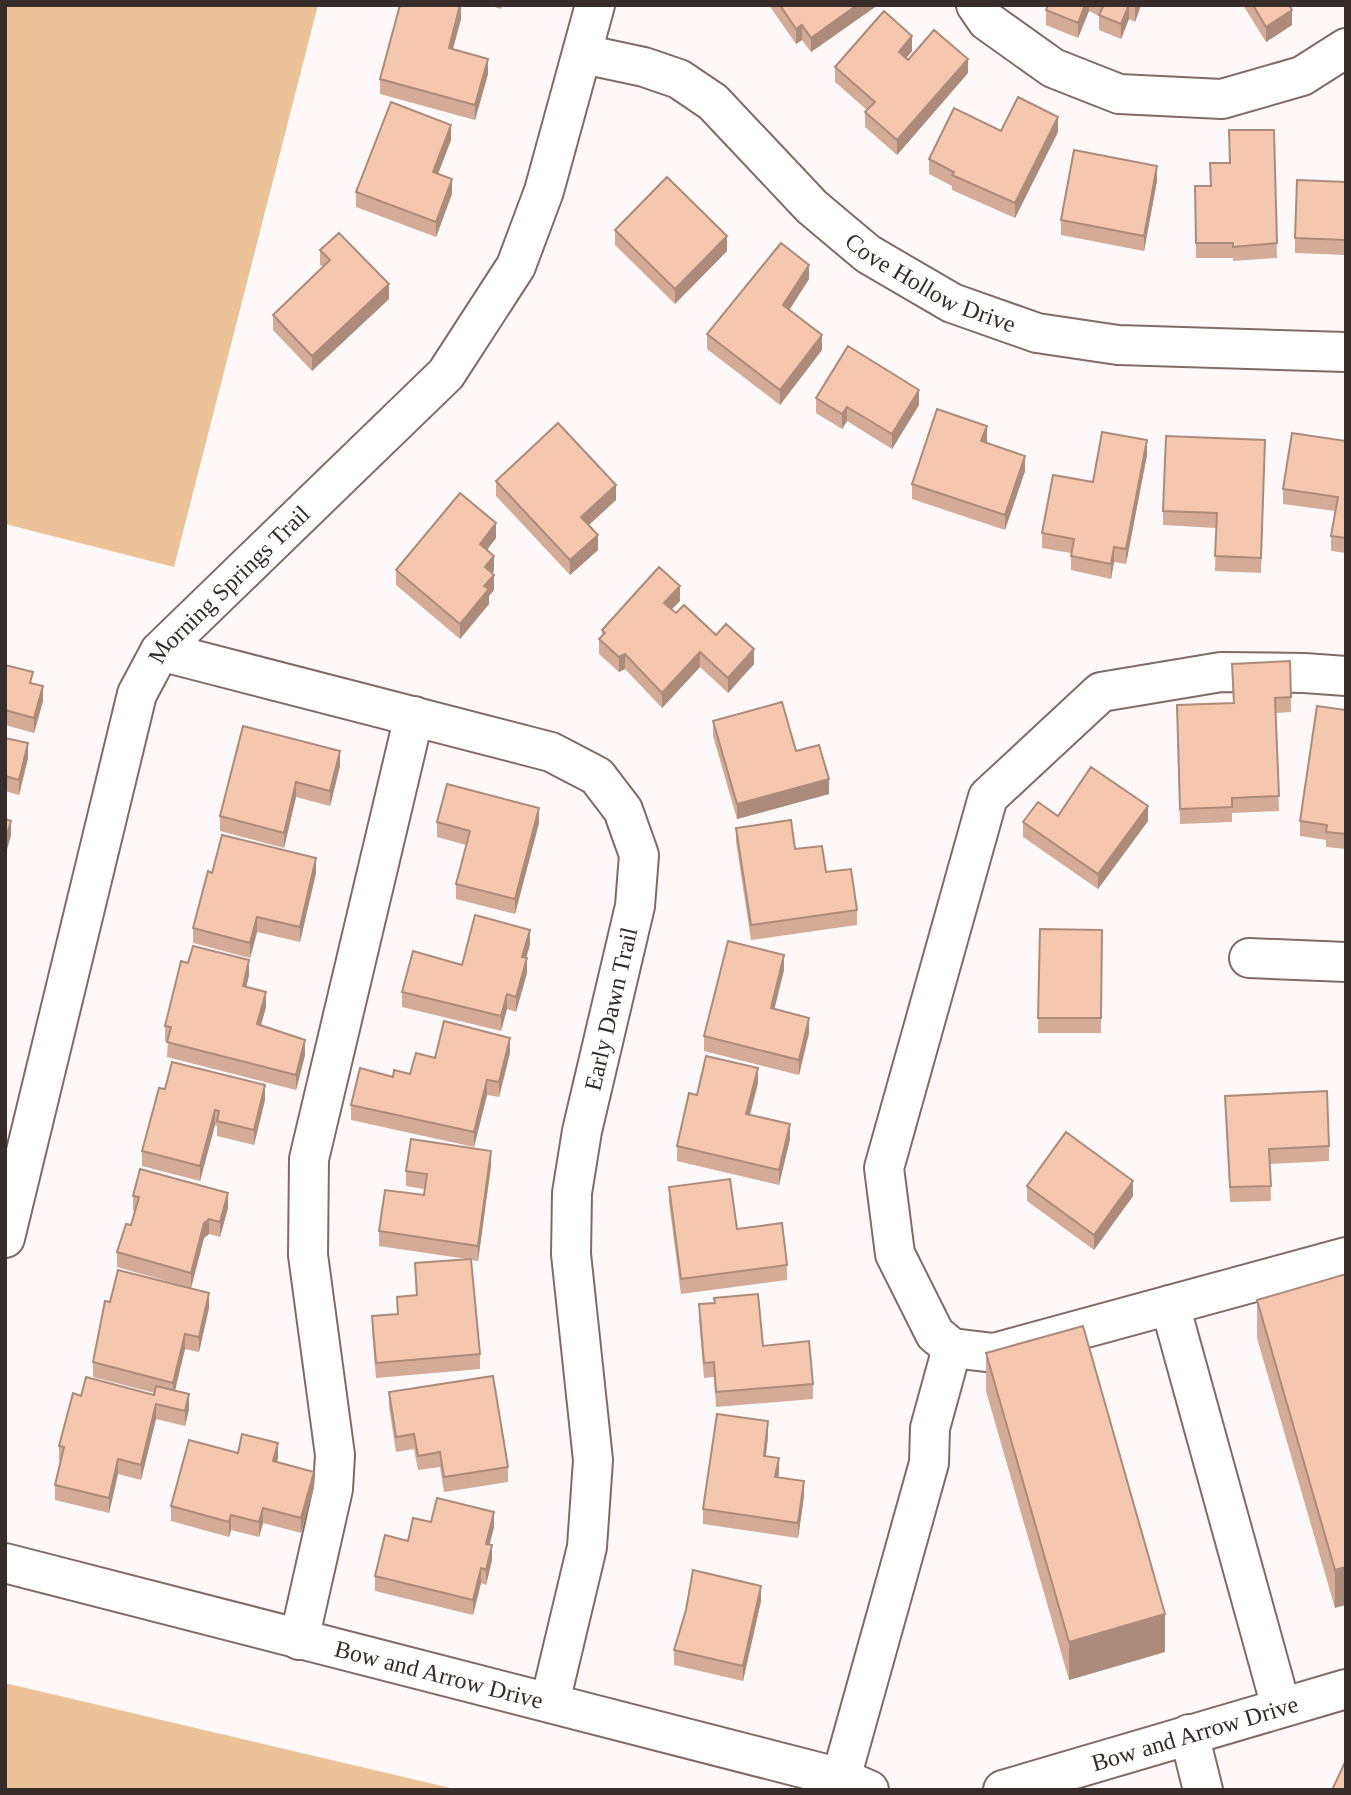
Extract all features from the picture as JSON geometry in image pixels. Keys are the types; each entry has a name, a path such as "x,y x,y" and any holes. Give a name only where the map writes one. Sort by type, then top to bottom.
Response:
{"street":[{"name":"Morning Springs Trail","path":"5,1238 137,694 160,651 446,374 516,266 544,191 595,5"},
{"path":"976,5 987,21 1053,68 1119,94 1222,99 1302,76 1346,48"},
{"name":"Cove Hollow Drive","path":"583,54 644,67 679,79 713,103 811,207 868,254 952,303 1037,333 1118,345 1346,352"},
{"name":"Early Dawn Trail","path":"160,651 551,752 597,776 623,810 639,856 635,906 582,1131 572,1193 571,1254 593,1460 587,1547 550,1702"},
{"path":"1346,676 1221,672 1101,692 988,797 884,1168 895,1254 935,1334 953,1348 994,1353 1346,1257"},
{"path":"299,1640 333,1489 335,1455 308,1255 309,1158 414,716"},
{"path":"1250,958 1346,962"},
{"path":"1170,1305 1281,1707"},
{"path":"855,1784 929,1463 930,1428 953,1348"},
{"name":"Bow and Arrow Drive","path":"5,1563 550,1702 855,1784"},
{"name":"Bow and Arrow Drive","path":"1003,1790 1346,1689"},
{"path":"1189,1734 1203,1790"}],"shaded area":[{"path":"5,5 318,5 174,567 5,524"},
{"path":"5,1683 459,1790 5,1790"}],"building":[{"path":"400,5 460,5 449,48 488,59 475,105 380,79"},
{"path":"780,5 857,5 811,38 802,25 796,29"},
{"path":"1048,5 1085,5 1078,23 1046,10"},
{"path":"1104,5 1129,5 1121,24 1099,15"},
{"path":"1253,5 1289,5 1292,10 1266,27"},
{"path":"884,11 912,36 899,52 908,60 934,30 968,59 897,140 865,112 875,102 835,67"},
{"path":"1018,97 1058,117 1015,203 952,175 954,172 929,159 954,108 1001,131"},
{"path":"391,102 451,125 433,172 452,179 436,222 356,192"},
{"path":"1229,130 1274,130 1277,243 1233,247 1233,243 1196,243 1195,186 1211,186 1210,163 1230,163"},
{"path":"1074,150 1157,166 1144,236 1061,220"},
{"path":"667,177 727,236 675,289 615,230"},
{"path":"1297,180 1346,182 1346,240 1295,238"},
{"path":"339,233 389,284 312,356 273,315 330,260 320,250"},
{"path":"781,243 809,265 783,305 822,335 780,390 707,334"},
{"path":"848,346 919,390 892,434 847,407 842,414 816,398"},
{"path":"937,409 987,426 981,441 1025,456 1005,515 912,484"},
{"path":"558,423 616,485 581,517 598,535 570,560 496,481"},
{"path":"1102,432 1147,440 1126,549 1114,547 1111,564 1071,556 1074,539 1042,533 1053,475 1093,482"},
{"path":"1292,433 1346,441 1346,538 1331,536 1338,497 1283,489"},
{"path":"1166,436 1265,440 1261,558 1215,556 1217,513 1163,511"},
{"path":"460,493 496,523 480,544 494,556 485,567 494,575 484,586 489,589 460,624 396,570"},
{"path":"659,567 680,586 664,603 676,613 684,605 716,635 726,624 754,649 728,678 700,652 662,693 625,654 619,657 599,639 605,633 602,630"},
{"path":"1290,661 1291,697 1275,698 1279,796 1232,798 1232,807 1180,809 1177,705 1234,703 1232,664"},
{"path":"5,665 33,672 30,683 43,686 34,718 5,710"},
{"path":"782,702 796,751 819,745 829,779 737,804 713,721"},
{"path":"1317,706 1346,710 1346,834 1326,832 1327,825 1300,821"},
{"path":"243,726 340,751 330,791 296,782 284,833 220,816"},
{"path":"5,738 28,743 19,780 5,776"},
{"path":"1091,767 1148,806 1098,874 1023,822 1038,802 1058,816"},
{"path":"447,784 539,808 515,899 456,884 470,831 437,822"},
{"path":"5,819 11,821 5,841"},
{"path":"791,820 795,849 822,846 826,872 851,869 857,910 751,925 736,828"},
{"path":"222,835 316,858 300,927 257,917 250,943 193,928 208,871 212,873"},
{"path":"475,915 530,930 522,957 527,958 516,997 507,994 501,1016 402,992 413,951 462,965"},
{"path":"1040,929 1102,930 1101,1018 1038,1018"},
{"path":"728,941 784,955 771,1008 809,1018 799,1060 704,1036"},
{"path":"193,946 249,960 243,986 266,992 257,1024 305,1040 296,1075 167,1042 171,1027 165,1026 181,961 188,963"},
{"path":"444,1021 510,1038 499,1082 487,1080 474,1132 351,1105 360,1068 393,1077 394,1070 410,1074 416,1053 435,1058"},
{"path":"706,1056 758,1068 746,1114 790,1124 779,1170 677,1146 689,1093 697,1095"},
{"path":"172,1062 265,1085 254,1130 217,1121 219,1111 215,1110 200,1166 142,1151 159,1088 165,1089"},
{"path":"1327,1091 1329,1146 1269,1149 1271,1186 1230,1187 1225,1096"},
{"path":"1066,1132 1133,1181 1094,1235 1027,1186"},
{"path":"411,1139 491,1151 478,1246 379,1231 385,1190 424,1195 427,1174 406,1171"},
{"path":"140,1169 228,1193 220,1222 209,1219 204,1223 191,1273 117,1252 126,1224 131,1225 139,1197 133,1196"},
{"path":"730,1179 737,1229 782,1223 787,1265 681,1279 669,1187"},
{"path":"471,1259 480,1354 376,1363 372,1316 398,1314 397,1297 417,1295 415,1263"},
{"path":"118,1270 209,1293 199,1337 185,1334 173,1383 93,1362 105,1301 110,1302"},
{"path":"1346,1274 1346,1567 1335,1570 1257,1300"},
{"path":"758,1294 763,1346 809,1341 813,1384 716,1392 714,1362 704,1363 699,1304 715,1303 714,1298"},
{"path":"1083,1326 1165,1614 1069,1642 986,1353"},
{"path":"493,1376 508,1467 444,1477 440,1452 418,1456 414,1434 396,1437 389,1392"},
{"path":"86,1377 154,1395 156,1386 189,1394 185,1411 156,1404 141,1465 118,1459 109,1498 55,1485 64,1447 59,1446 73,1393 81,1396"},
{"path":"717,1414 768,1421 764,1456 779,1458 775,1477 804,1481 798,1523 703,1509"},
{"path":"242,1434 278,1443 273,1461 314,1472 301,1518 263,1508 259,1522 231,1515 229,1522 171,1506 189,1440 238,1453"},
{"path":"437,1498 494,1512 486,1544 492,1545 486,1570 481,1568 473,1600 375,1576 385,1535 408,1541 413,1518 431,1522"},
{"path":"693,1570 761,1586 743,1666 674,1650 686,1610"},
{"path":"1346,1760 1346,1790 1332,1790"}]}
